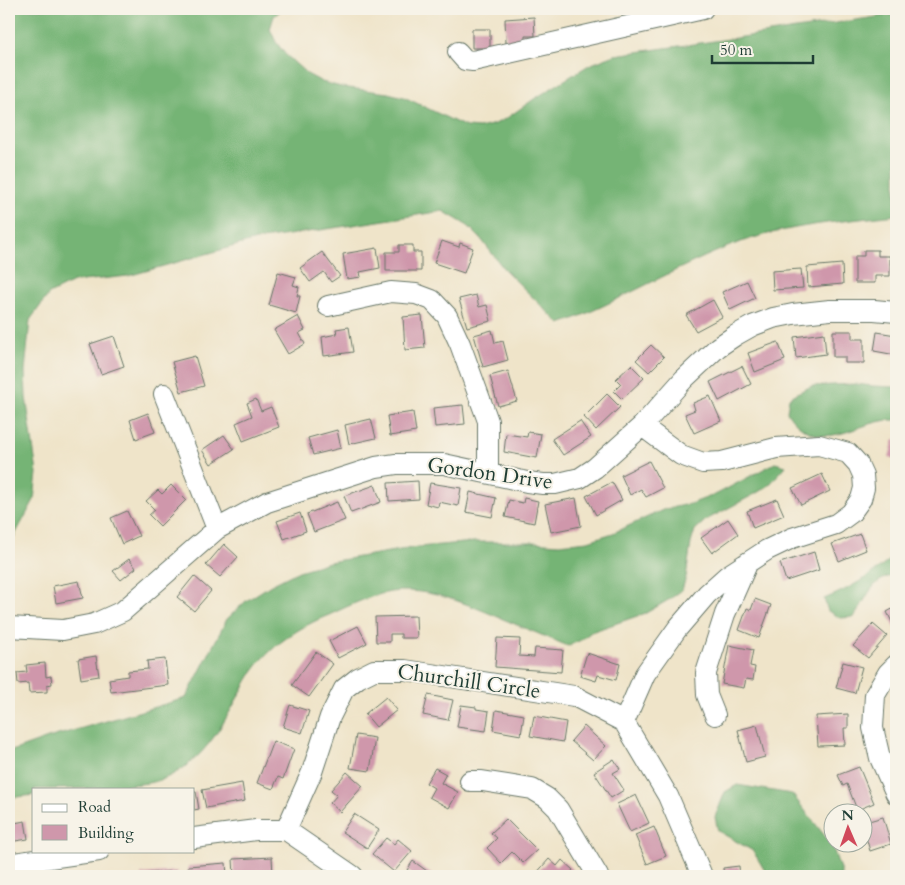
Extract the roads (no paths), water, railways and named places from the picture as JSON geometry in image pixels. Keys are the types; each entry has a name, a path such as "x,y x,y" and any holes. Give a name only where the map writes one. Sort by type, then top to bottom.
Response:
{"street":[{"path":"458,52 465,60 473,61 703,9"},
{"path":"328,306 391,292 416,294 432,300 447,316 460,344 488,422 488,474"},
{"name":"Gordon Drive","path":"9,627 63,630 94,624 123,611 217,529 267,502 376,468 396,464 444,464 543,484 555,484 580,478 595,468 642,426 684,379 718,347 752,326 773,318 830,310 896,312"},
{"path":"164,394 217,529"},
{"path":"642,426 681,455 703,463 722,462 776,448 819,445 848,454 858,464 863,475 864,488 861,499 851,513 836,524 792,538 767,550 727,576 706,594 677,629 645,674 624,722 668,796 701,876"},
{"path":"715,716 706,695 706,673 725,614 748,562"},
{"path":"896,665 888,673 875,695 872,728 880,758 896,794"},
{"name":"Churchill Circle","path":"286,830 312,772 330,717 344,689 358,678 374,670 405,670 574,696 624,722"},
{"path":"470,781 482,781 532,789 547,798 558,809 598,876"},
{"path":"195,838 256,830 286,830 353,876"},
{"path":"9,865 92,852"}]}
